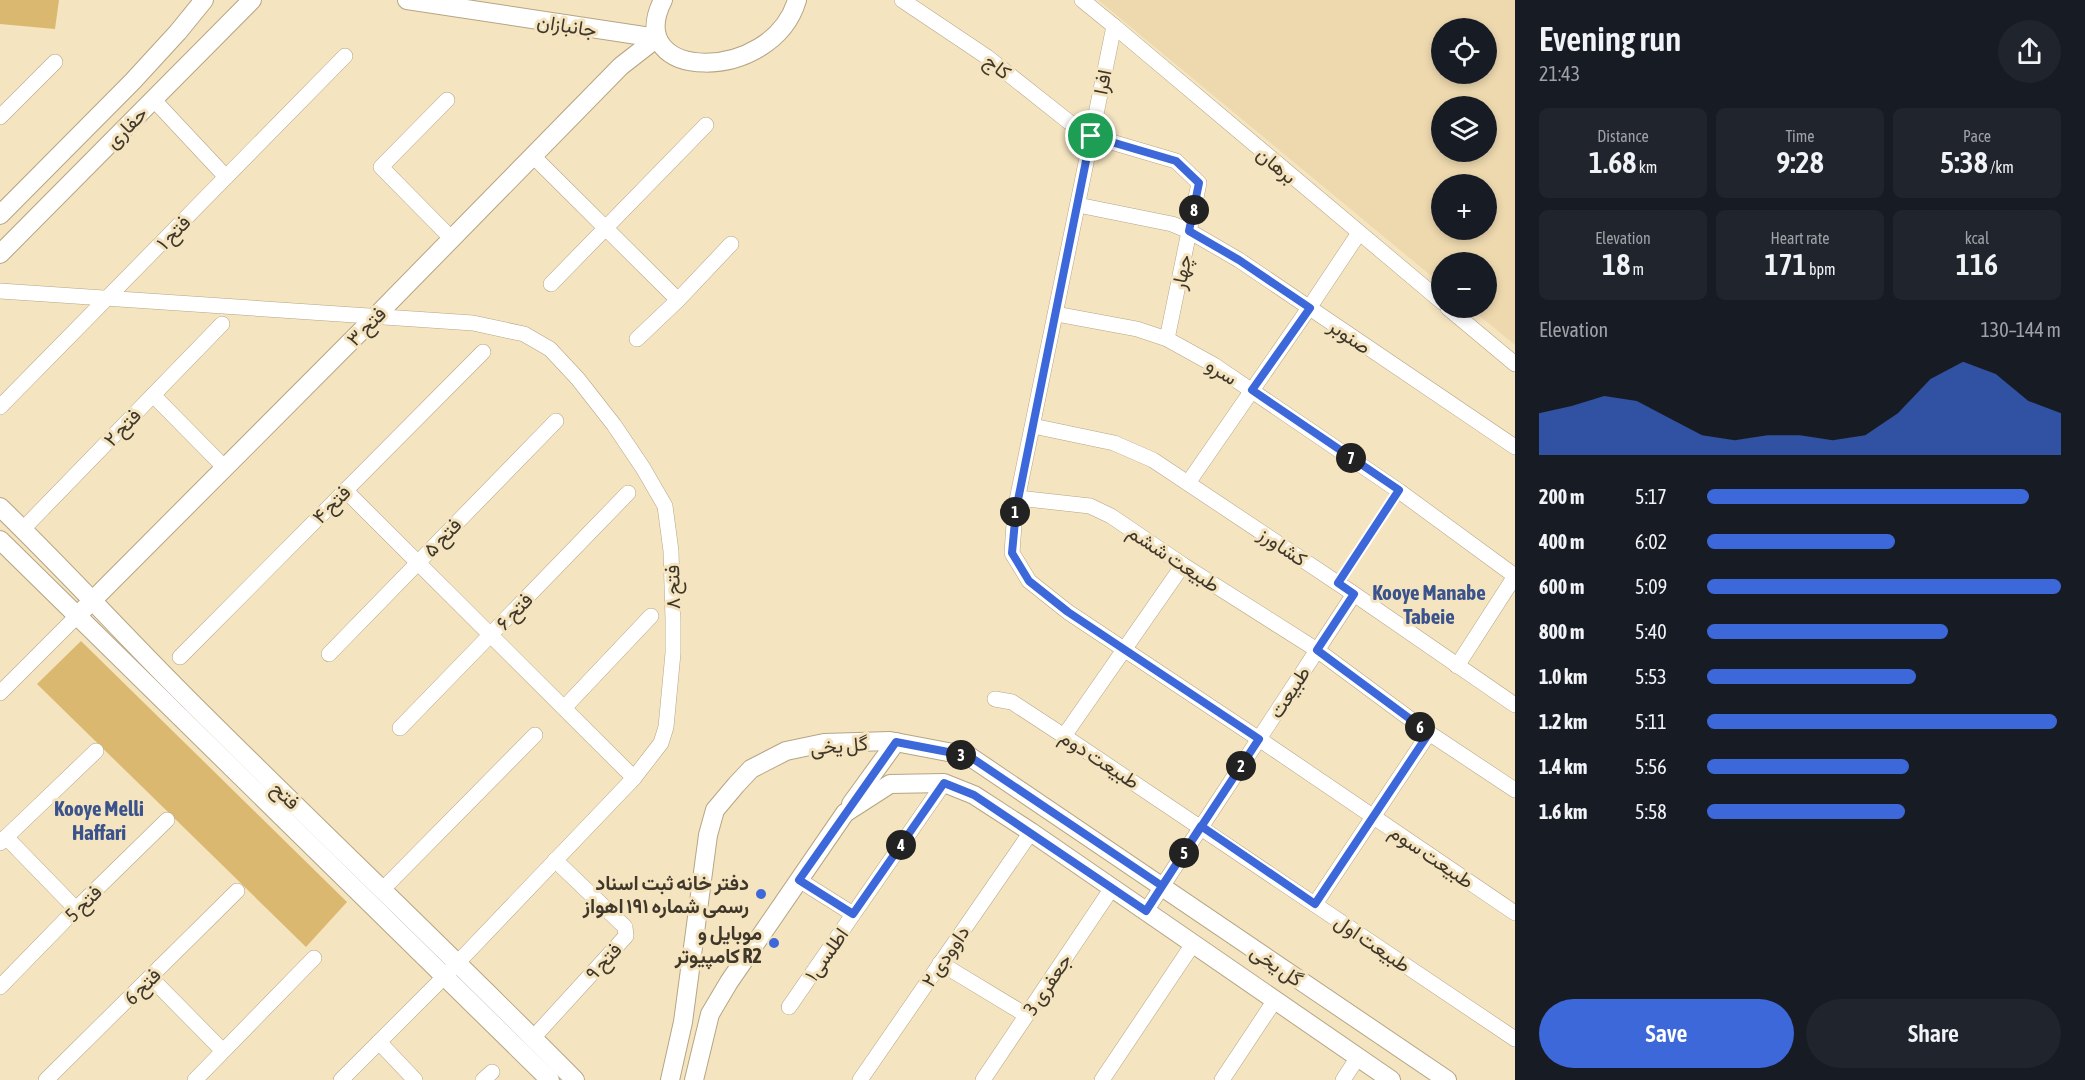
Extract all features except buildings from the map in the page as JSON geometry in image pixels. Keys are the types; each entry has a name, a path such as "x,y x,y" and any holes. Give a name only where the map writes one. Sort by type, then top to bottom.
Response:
{"street":[{"name":"حفاری","path":"0,215 133,81 204,0"},
{"name":"حفاری","path":"0,254 252,0"},
{"name":"جانبازان","path":"406,0 657,39"},
{"path":"663,0 655,24 657,39 672,56 695,63 724,62 748,55 769,42 784,26 797,0"},
{"name":"کاج","path":"902,0 987,57 1069,122 1091,136"},
{"path":"1082,0 1113,26"},
{"name":"افرا","path":"1113,26 1018,498 1012,553 1029,581 1068,612 1125,649"},
{"name":"برهان","path":"1113,26 1431,293"},
{"name":"فتح ۳","path":"77,616 376,316 531,155 621,66 657,39"},
{"name":"فتح ۱","path":"0,407 345,56"},
{"path":"0,117 55,62"},
{"path":"153,99 226,177"},
{"path":"447,100 381,167 451,238"},
{"path":"551,284 706,125"},
{"name":"چهار","path":"1091,136 1176,161 1199,183 1167,339"},
{"path":"531,155 678,300"},
{"name":"صنوبر","path":"1078,204 1172,224 1189,231 1239,260 1515,447"},
{"path":"1188,483 1310,308 1359,233"},
{"path":"637,339 678,300 731,243"},
{"name":"فتح ۸","path":"0,291 473,323 524,334 550,349 578,379 614,425 643,468 664,506 672,551 673,653 666,727 661,743 634,778 444,977 341,1080"},
{"name":"سرو","path":"1056,314 1137,329 1167,339 1214,365 1399,490 1515,576"},
{"path":"1460,318 1515,364"},
{"name":"فتح ۲","path":"22,529 222,324"},
{"name":"فتح ۴","path":"180,657 483,352"},
{"path":"153,395 225,468"},
{"name":"فتح ۵","path":"329,654 556,421"},
{"name":"کشاورز","path":"1033,426 1114,442 1153,460 1338,583 1515,705"},
{"path":"345,490 634,778"},
{"name":"فتح ۶","path":"400,728 628,494"},
{"name":"طبیعت ششم","path":"1018,498 1090,507 1111,516 1183,565 1317,650 1429,733 1515,790"},
{"name":"فتح","path":"0,507 187,698 458,962 575,1080"},
{"name":"فتح","path":"0,540 549,1080"},
{"path":"1064,736 1183,565"},
{"path":"1457,666 1515,576"},
{"name":"طبیعت","path":"1146,911 1354,594"},
{"path":"0,693 77,616"},
{"path":"564,708 651,616"},
{"name":"طبیعت سوم","path":"1125,649 1515,913"},
{"name":"طبیعت دوم","path":"995,699 1012,702 1201,826"},
{"path":"1315,904 1429,733"},
{"path":"383,889 535,735"},
{"path":"845,813 896,742"},
{"name":"گل یخی","path":"670,1080 683,1022 708,835 715,810 751,769 786,751 824,744 896,742 969,756 1447,1080"},
{"path":"76,909 3,840 96,751"},
{"name":"گل یخی","path":"694,1080 710,1014 729,982 845,813 891,784 944,783 974,795 1031,832 1391,1080"},
{"name":"اطلسی۱","path":"789,1007 944,783"},
{"name":"فتح 5","path":"0,987 167,820"},
{"name":"طبیعت اول","path":"1201,826 1515,1040"},
{"name":"داوودی ۲","path":"860,1080 1031,832"},
{"name":"فتح ۹","path":"533,1038 626,936 627,932 625,927 555,860"},
{"path":"799,880 853,914"},
{"name":"3 جعفری","path":"983,1080 1112,888"},
{"name":"فتح 6","path":"46,1080 237,891"},
{"path":"1102,1080 1193,944"},
{"path":"195,1080 314,958"},
{"path":"940,963 1026,1016"},
{"path":"151,978 223,1051"},
{"path":"1222,1080 1275,1000"},
{"path":"379,1042 415,1080"},
{"path":"1391,1080 1408,1053"},
{"path":"1343,1080 1359,1057"}],"lane":[{"path":"1338,583 1399,490"}],"shaded area":[{"path":"0,0 59,0 55,29 0,24"},
{"path":"1098,0 1515,0 1515,345 1482,318 1497,318 1497,252 1431,252 1431,276"},
{"path":"81,641 347,902 306,947 37,684"}],"place":[{"name":"دفتر خانه ثبت اسناد رسمی شماره ۱۹۱ اهواز","path":"761,894"},
{"name":"موبایل و کامپیوتر R2","path":"774,943"}],"district":[{"name":"Kooye Manabe Tabeie","path":"1429,604"},
{"name":"Kooye Melli Haffari","path":"99,820"}],"route":[{"path":"1091,136 1016,510 1012,553 1029,581 1068,612 1259,739 1201,826 1162,886 969,756 896,742 799,880 853,914 944,783 974,795 1146,911 1201,826 1315,904 1429,733 1317,650 1354,594 1338,583 1399,490 1252,390 1310,308 1239,260 1189,231 1199,183 1176,161 1091,136"}]}
